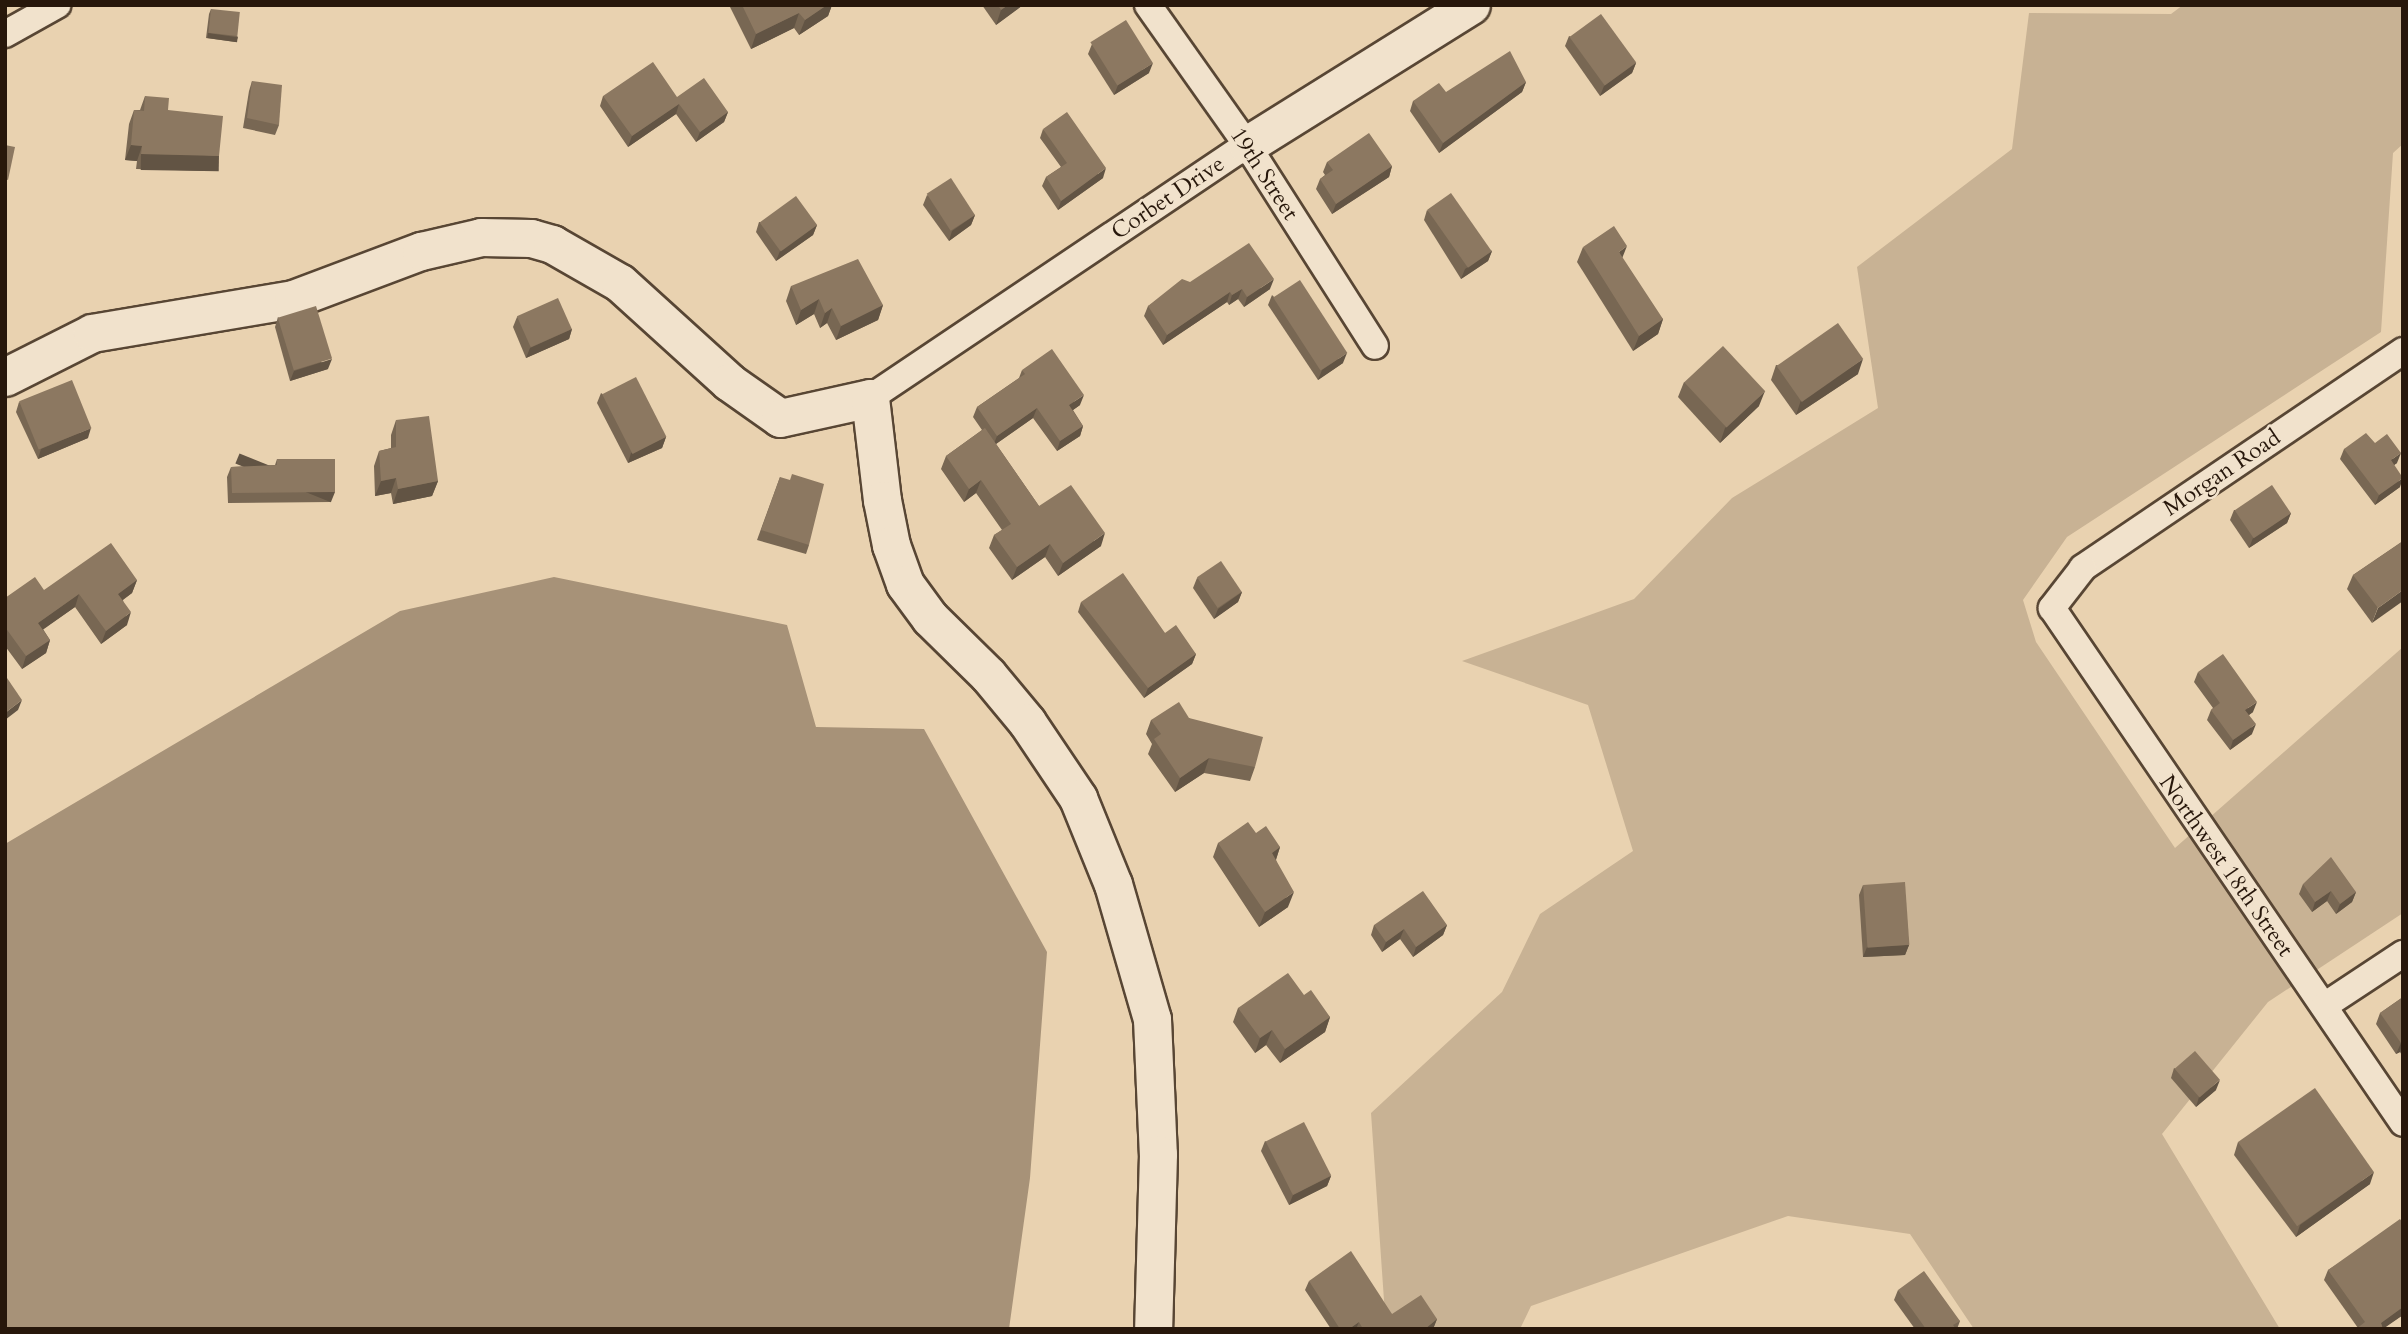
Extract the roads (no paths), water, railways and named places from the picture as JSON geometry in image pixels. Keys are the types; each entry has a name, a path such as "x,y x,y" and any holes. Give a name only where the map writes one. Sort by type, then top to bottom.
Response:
{"street":[{"path":"5,34 57,5"},
{"name":"19th Street","path":"1148,5 1247,145 1375,346"},
{"name":"Corbet Drive","path":"870,398 1247,145 1471,5"},
{"path":"5,377 92,333 293,299 421,251 481,237 531,238 552,244 620,283 729,382 780,418 870,398 882,500 891,545 905,584 930,618 988,675 1027,722 1077,798 1113,884 1152,1019 1158,1154 1153,1329"},
{"name":"Morgan Road","path":"2052,608 2083,568 2403,351"},
{"name":"Northwest 18th Street","path":"2052,608 2403,1123"},
{"path":"2324,1006 2403,954"}]}
